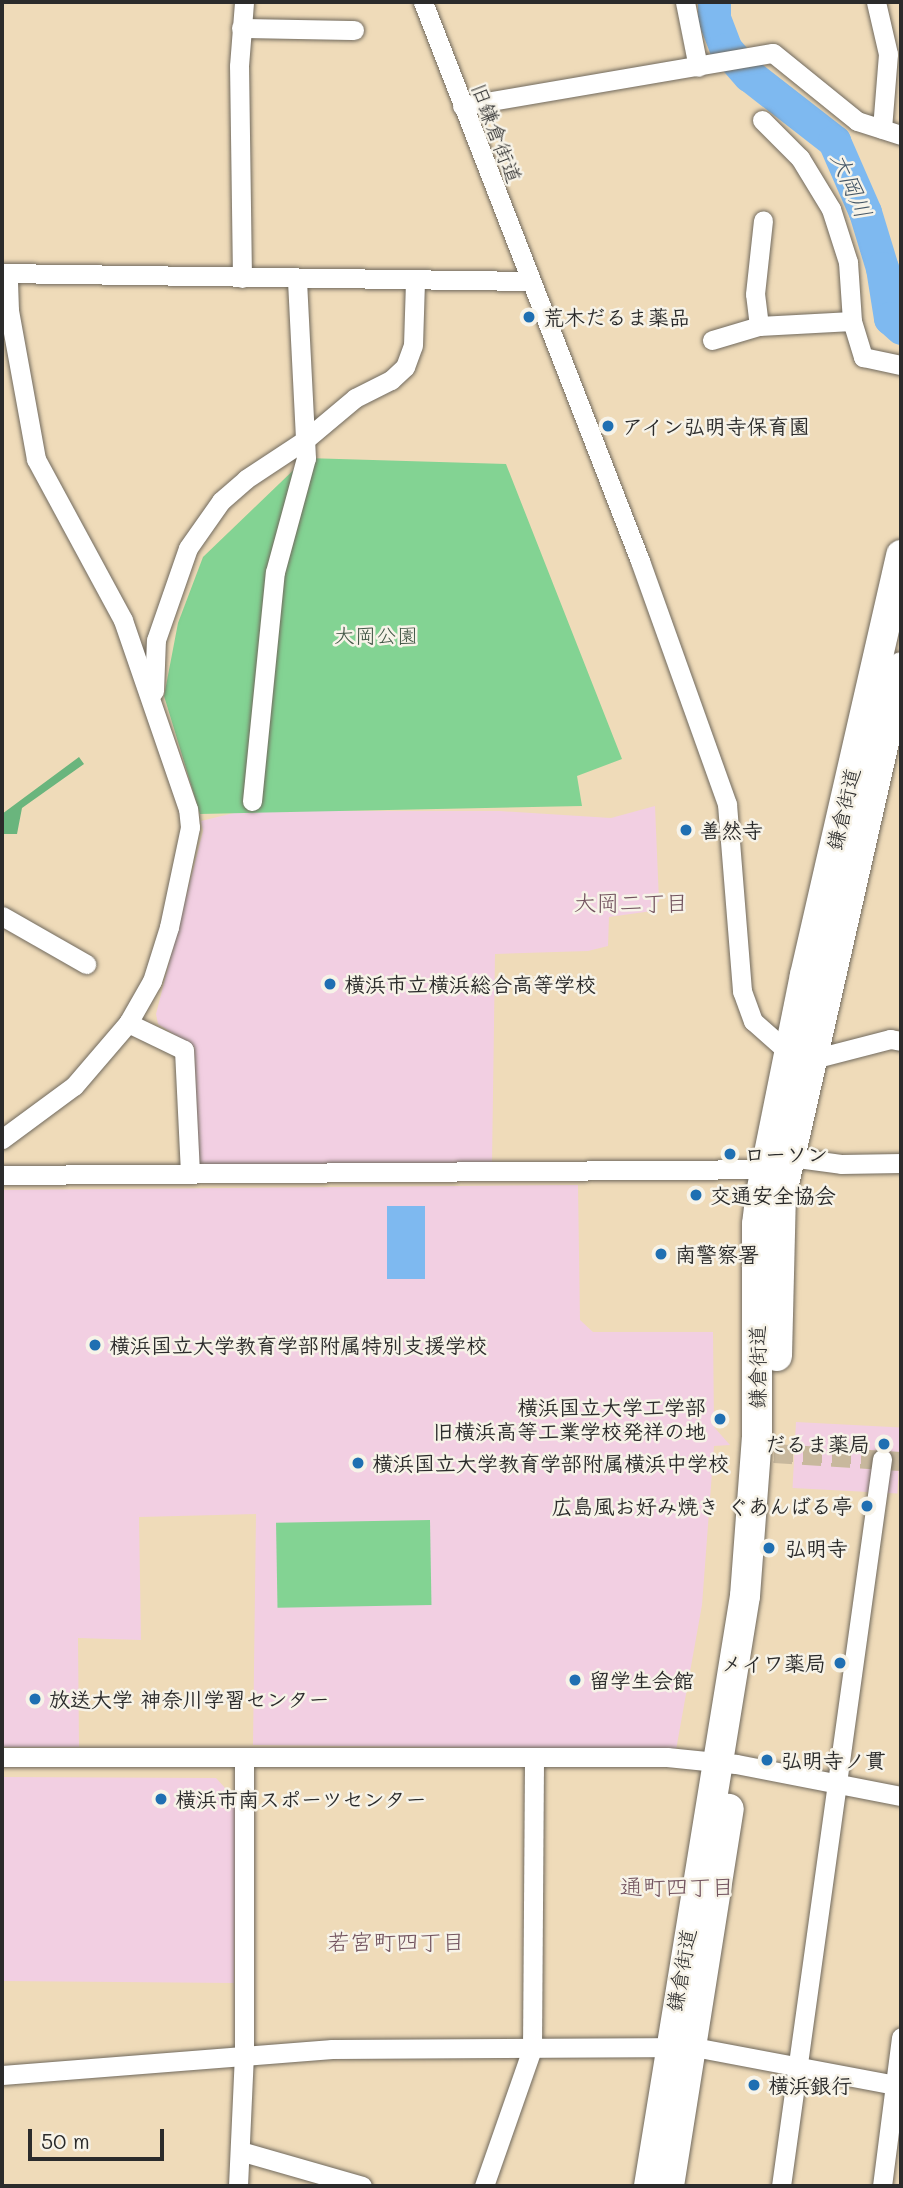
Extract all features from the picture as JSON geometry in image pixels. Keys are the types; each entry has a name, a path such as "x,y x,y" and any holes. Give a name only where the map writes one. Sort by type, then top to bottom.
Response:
{"main road":[{"name":"鎌倉街道","path":"649,2186 681,2047 726,1763 764,1598 775,1438 780,1165 799,1056 901,555"},
{"name":"鎌倉街道","path":"799,1056 901,667"},
{"name":"鎌倉街道","path":"669,2186 681,2047"}],"street":[{"path":"242,278 241,28 244,2"},
{"name":"旧鎌倉街道","path":"422,2 528,281 632,539 727,804 742,991 753,1021 799,1056"},
{"path":"685,2 689,41 703,66"},
{"path":"876,2 888,54 882,129"},
{"path":"241,28 354,30"},
{"path":"463,106 773,53 789,62 857,121 901,135"},
{"path":"762,120 800,158 831,209 848,262 852,321 863,357 901,365"},
{"path":"759,326 755,294 763,220"},
{"path":"2,1139 74,1086 128,1023 152,981 169,927 190,827 188,809 154,703 123,620 36,459 9,310 5,273 297,280 528,281"},
{"path":"252,801 275,572 306,458 297,280"},
{"path":"154,703 156,640 168,595 188,548 221,501 246,479 306,440 355,398 405,368 414,345 415,280"},
{"path":"712,340 759,326 852,321"},
{"path":"2,916 86,964"},
{"path":"128,1023 184,1050 190,1174"},
{"path":"799,1056 890,1039 901,1041"},
{"path":"2,1175 901,1163"},
{"path":"781,2186 882,1460"},
{"path":"2,1757 667,1757 726,1763 901,1796"},
{"path":"484,2186 532,2049 534,1757"},
{"path":"238,2186 244,2055 244,1758"},
{"path":"882,2186 898,2085 901,2036"},
{"path":"2,2076 332,2049 681,2047 797,2063 898,2085"},
{"path":"240,2151 362,2186"}],"shaded area":[{"name":"横浜市立横浜総合高等学校","path":"655,806 659,901 652,911 609,917 608,946 588,951 495,954 492,1163 199,1165 194,1047 158,1024 156,1014 203,831 201,821 238,812 290,811 500,811 611,818"},
{"name":"横浜国立大学教育学部附属横浜中学校","path":"578,1185 580,1320 593,1332 713,1332 714,1427 730,1445 714,1446 702,1605 676,1750 253,1745 256,1514 139,1517 141,1640 78,1638 79,1747 2,1747 2,1190"},
{"path":"796,1422 901,1427 897,1493 793,1488"},
{"path":"2,1777 216,1778 236,1800 234,1983 2,1981"}],"green space":[{"name":"大岡公園","path":"306,458 506,464 622,759 577,776 582,806 200,814 164,696 178,623 203,557"},
{"path":"79,757 84,764 22,808 17,834 2,834 2,814"},
{"path":"430,1520 431,1605 278,1608 276,1523"}],"water":[{"path":"387,1206 425,1206 425,1279 387,1279"}],"waterway":[{"name":"大岡川","path":"714,2 714,18 726,49 749,75 834,141 865,212 882,268 890,318 901,328"}],"tunnel":[{"path":"774,1453 901,1461"}],"place":[{"name":"荒木だるま薬品","path":"529,317"},
{"name":"アイン弘明寺保育園","path":"608,426"},
{"name":"善然寺","path":"686,830"},
{"name":"横浜市立横浜総合高等学校","path":"330,984"},
{"name":"ローソン","path":"730,1154"},
{"name":"交通安全協会","path":"696,1195"},
{"name":"南警察署","path":"661,1254"},
{"name":"横浜国立大学教育学部附属特別支援学校","path":"95,1345"},
{"name":"横浜国立大学工学部 旧横浜高等工業学校発祥の地","path":"720,1419"},
{"name":"だるま薬局","path":"884,1444"},
{"name":"横浜国立大学教育学部附属横浜中学校","path":"358,1463"},
{"name":"広島風お好み焼き ぐあんばる亭","path":"867,1506"},
{"name":"弘明寺","path":"769,1548"},
{"name":"メイワ薬局","path":"840,1663"},
{"name":"留学生会館","path":"575,1680"},
{"name":"放送大学 神奈川学習センター","path":"35,1699"},
{"name":"弘明寺ノ貫","path":"767,1760"},
{"name":"横浜市南スポーツセンター","path":"161,1799"},
{"name":"横浜銀行","path":"754,2085"}],"district":[{"name":"大岡二丁目","path":"631,902"},
{"name":"通町四丁目","path":"677,1886"},
{"name":"若宮町四丁目","path":"396,1941"}]}
